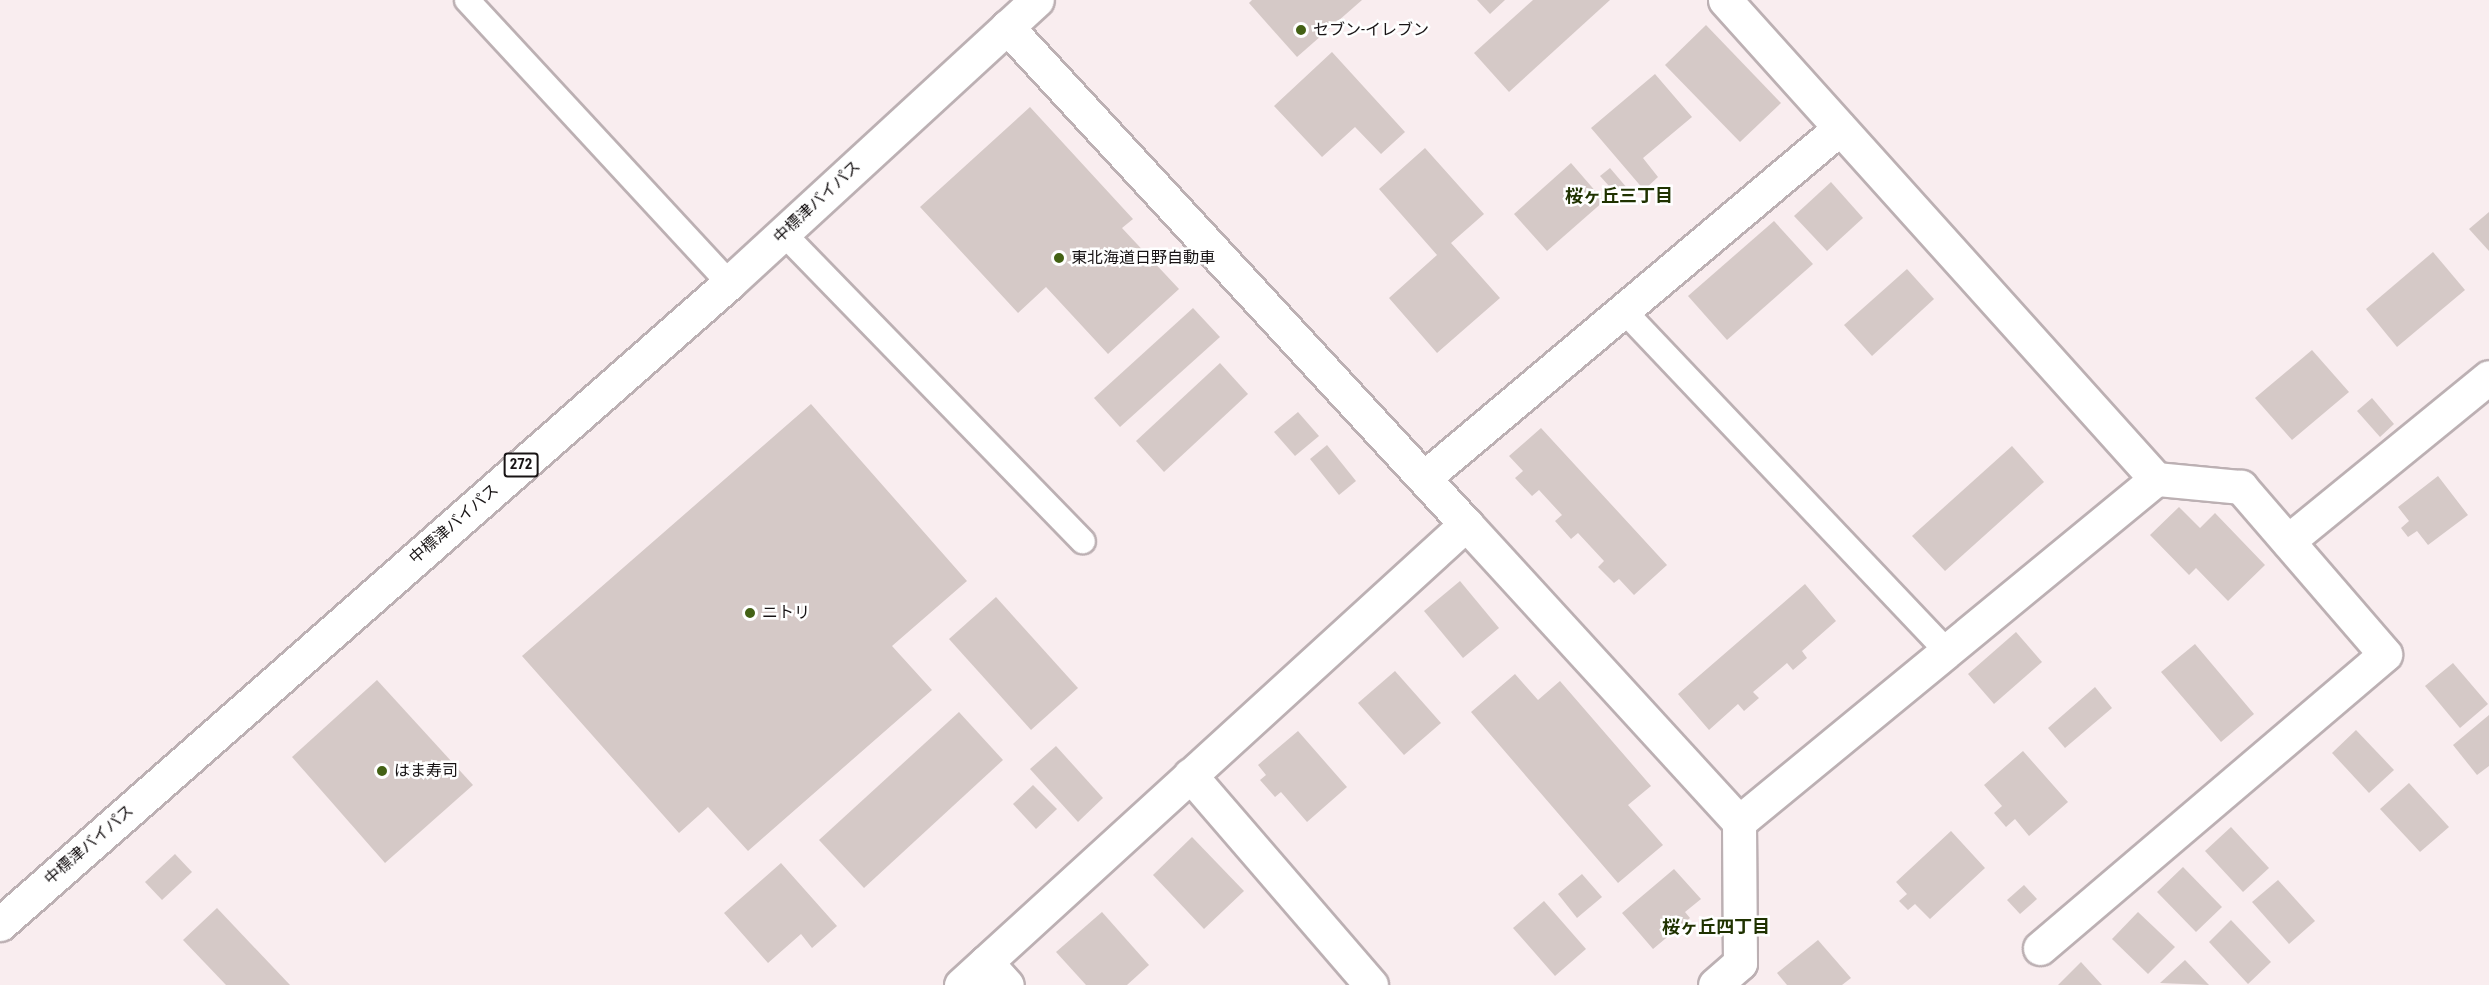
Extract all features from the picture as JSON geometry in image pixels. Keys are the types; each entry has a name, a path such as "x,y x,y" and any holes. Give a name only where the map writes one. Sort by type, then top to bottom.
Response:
{"main road":[{"name":"中標津バイパス","path":"0,924 729,283 1037,0"},
{"path":"1725,0 2156,478 2241,487 2385,654 2040,948"},
{"path":"1007,27 1425,477 1739,822 1740,963 1715,985"},
{"path":"1425,477 1625,312 1840,128"},
{"path":"2288,541 2489,377"},
{"path":"1739,822 2156,478"},
{"path":"961,985 997,973 1190,775 1466,524"},
{"path":"1190,775 1371,985"}],"lane":[{"path":"467,0 729,283"},
{"path":"783,233 1083,541"},
{"path":"1625,312 1947,651"}],"building":[{"name":"セブン-イレブン","path":"1252,0 1362,0 1297,57 1249,3"},
{"path":"1477,0 1505,0 1490,14"},
{"path":"1533,0 1610,0 1509,92 1474,53"},
{"path":"1706,25 1781,103 1740,142 1665,65"},
{"path":"1332,52 1405,132 1381,154 1355,127 1322,157 1274,106"},
{"path":"1655,74 1692,117 1643,158 1658,177 1644,190 1591,128"},
{"name":"東北海道日野自動車","path":"1030,107 1133,219 1122,228 1179,289 1108,354 1046,287 1018,313 920,207"},
{"path":"1425,148 1484,214 1451,243 1500,298 1437,353 1389,298 1437,255 1379,189"},
{"path":"1571,163 1604,201 1547,251 1514,214"},
{"path":"1610,168 1627,188 1618,196 1600,176"},
{"path":"1831,182 1863,218 1827,251 1794,216"},
{"path":"2489,212 2489,251 2469,229"},
{"path":"1774,221 1813,264 1727,340 1688,296"},
{"path":"2433,252 2465,290 2397,347 2366,309"},
{"path":"1907,269 1934,299 1872,356 1844,325"},
{"path":"1193,308 1220,337 1120,427 1094,398"},
{"path":"2312,350 2349,392 2292,440 2255,398"},
{"path":"1220,363 1248,394 1164,472 1136,441"},
{"path":"2372,398 2394,424 2380,437 2357,411"},
{"name":"ニトリ","path":"811,404 967,581 892,646 932,690 748,851 708,807 679,833 522,656"},
{"path":"1298,412 1319,436 1295,456 1274,432"},
{"path":"1541,428 1667,565 1634,595 1619,579 1614,583 1598,567 1604,561 1578,533 1571,539 1555,521 1562,515 1539,490 1532,496 1515,478 1523,471 1509,456"},
{"path":"1327,445 1356,481 1339,495 1310,459"},
{"path":"2012,446 2044,482 1945,571 1912,536"},
{"path":"2438,476 2468,515 2428,545 2417,531 2408,537 2401,528 2409,521 2398,507"},
{"path":"2179,507 2200,528 2215,513 2265,565 2228,601 2196,568 2189,575 2150,535"},
{"path":"1460,581 1499,628 1463,658 1424,611"},
{"path":"1805,584 1836,621 1802,651 1807,658 1793,670 1787,663 1753,692 1759,698 1744,711 1738,704 1709,730 1678,694"},
{"path":"996,597 1078,688 1031,730 949,639"},
{"path":"2016,632 2042,662 1994,704 1968,674"},
{"path":"2195,644 2254,714 2221,742 2161,672"},
{"path":"2453,663 2488,704 2460,728 2425,686"},
{"path":"1395,671 1441,723 1404,755 1358,703"},
{"path":"1515,674 1538,700 1560,681 1651,786 1628,805 1663,845 1618,883 1471,712"},
{"name":"はま寿司","path":"377,680 473,785 385,863 292,757"},
{"path":"2095,687 2112,708 2065,748 2048,728"},
{"path":"959,712 1003,760 864,888 819,840"},
{"path":"2489,715 2489,766 2477,775 2453,745"},
{"path":"2356,730 2394,770 2369,793 2332,753"},
{"path":"1298,731 1347,787 1307,822 1281,792 1275,797 1260,780 1266,775 1258,765"},
{"path":"1056,746 1103,798 1078,822 1030,769"},
{"path":"2023,751 2068,802 2029,836 2015,819 2006,827 1994,813 2002,806 1984,785"},
{"path":"2409,783 2449,827 2420,852 2380,809"},
{"path":"1033,785 1057,809 1036,829 1013,804"},
{"path":"2231,827 2269,868 2243,892 2205,851"},
{"path":"1951,831 1985,868 1930,919 1915,904 1908,910 1899,901 1907,894 1896,882"},
{"path":"1192,837 1244,891 1204,929 1153,875"},
{"path":"175,854 192,872 162,900 145,882"},
{"path":"781,863 837,926 812,948 801,934 768,963 724,913"},
{"path":"2183,867 2222,907 2196,932 2157,892"},
{"path":"1674,869 1701,899 1685,912 1690,918 1653,949 1622,913"},
{"path":"1582,874 1602,897 1577,918 1558,894"},
{"path":"2278,880 2315,921 2289,944 2252,902"},
{"path":"2024,885 2037,899 2020,914 2007,900"},
{"path":"1544,901 1586,949 1555,976 1513,928"},
{"path":"217,908 290,985 226,985 183,940"},
{"path":"1102,912 1149,965 1127,985 1086,985 1056,952"},
{"path":"2138,912 2175,947 2148,974 2112,939"},
{"path":"2231,920 2271,962 2248,984 2209,942"},
{"path":"1818,940 1851,978 1842,985 1787,985 1777,973"},
{"path":"2185,960 2209,985 2160,983"},
{"path":"2081,962 2102,985 2058,985"}],"place":[{"name":"セブン-イレブン","path":"1301,30"},
{"name":"東北海道日野自動車","path":"1059,258"},
{"name":"ニトリ","path":"750,613"},
{"name":"はま寿司","path":"382,771"}],"district":[{"name":"桜ヶ丘三丁目","path":"1619,196"},
{"name":"桜ヶ丘四丁目","path":"1716,927"}]}
